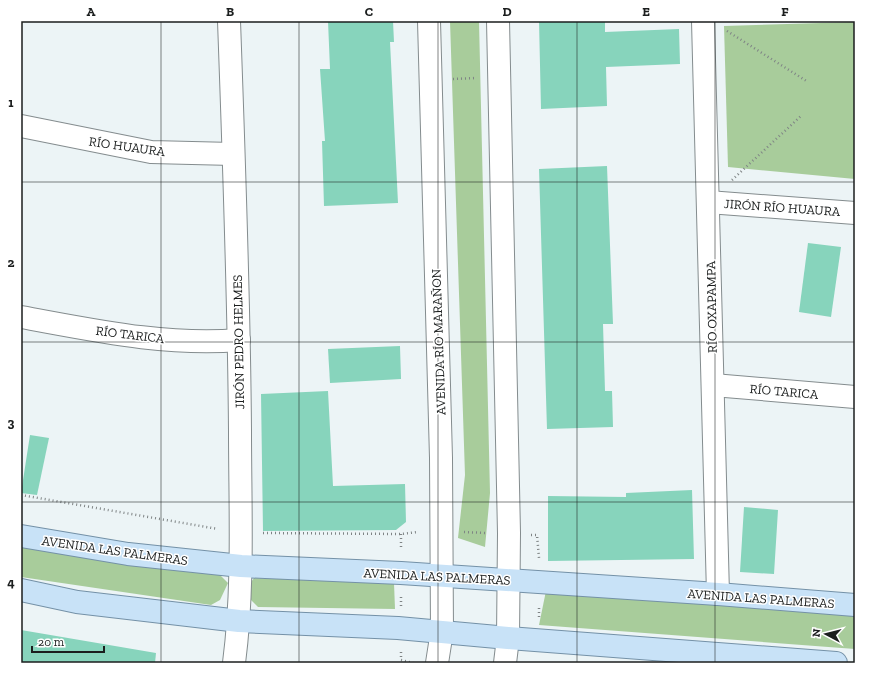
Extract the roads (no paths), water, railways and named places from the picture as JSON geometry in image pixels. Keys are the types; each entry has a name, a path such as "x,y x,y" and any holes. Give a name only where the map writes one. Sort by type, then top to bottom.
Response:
{"main road":[{"name":"AVENIDA LAS PALMERAS","path":"21,536 128,554 241,566 441,575 855,605"},
{"path":"21,590 78,602 239,622 442,631 508,638 836,663"}],"street":[{"name":"JIRÓN PEDRO HELMES","path":"229,21 239,340 241,532 239,622 234,663"},
{"name":"AVENIDA RÍO MARAÑON","path":"429,21 441,458 442,631 437,663"},
{"path":"498,21 509,580 508,638 505,663"},
{"name":"RÍO OXAPAMPA","path":"703,21 718,594"},
{"name":"RÍO HUAURA","path":"21,126 151,152 234,154"},
{"name":"JIRÓN RÍO HUAURA","path":"708,202 855,213"},
{"name":"RÍO TARICA","path":"21,316 121,336 209,342 239,340"},
{"name":"RÍO TARICA","path":"713,385 855,397"}]}
